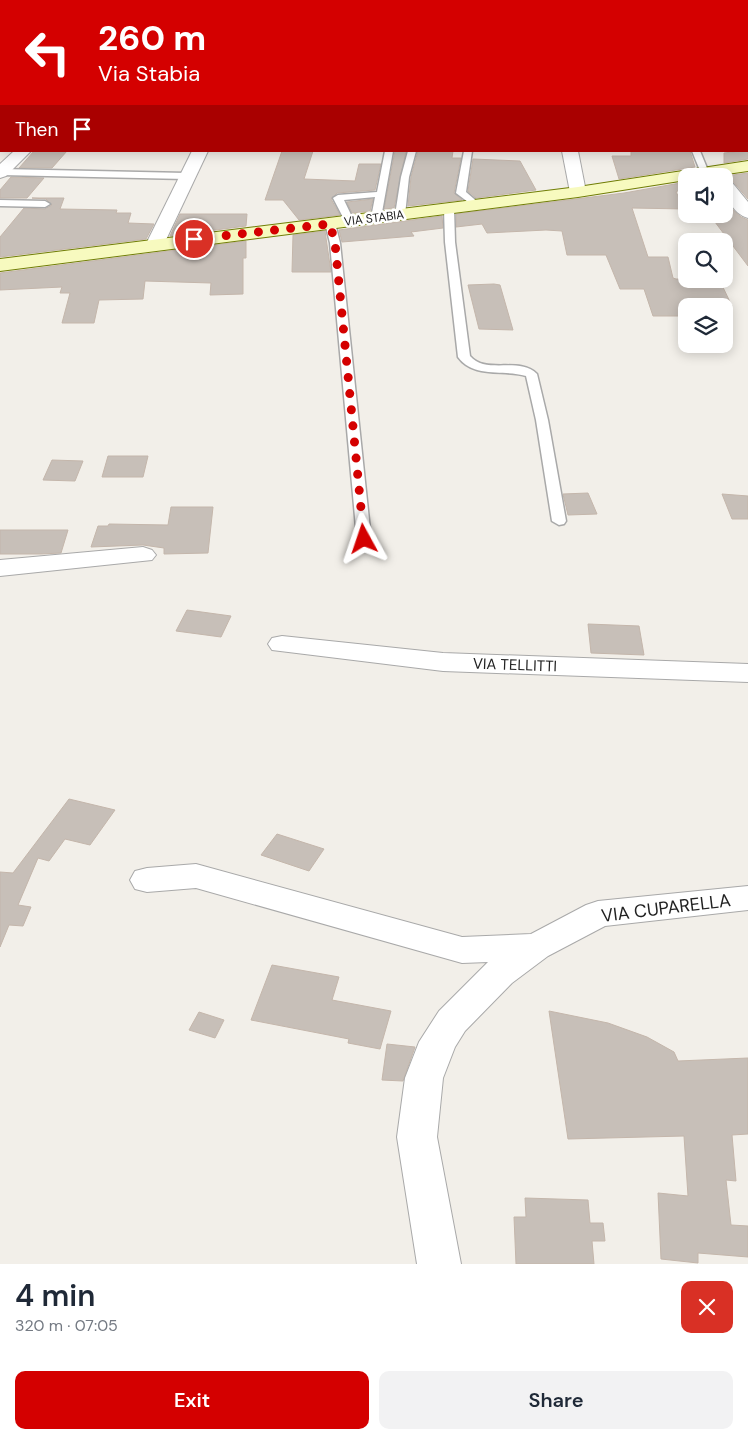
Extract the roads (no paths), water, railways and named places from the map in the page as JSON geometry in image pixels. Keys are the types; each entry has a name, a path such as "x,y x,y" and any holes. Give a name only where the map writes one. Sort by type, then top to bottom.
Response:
{"main road":[{"name":"VIA STABIA","path":"733,171 748,166"},
{"name":"VIA STABIA","path":"0,265 155,244 678,180"}],"street":[{"path":"0,172 22,152"},
{"path":"155,244 186,176 199,152"},
{"path":"570,152 578,192"},
{"path":"733,196 748,213"},
{"path":"0,568 143,555"},
{"name":"VIA TELLITTI","path":"282,644 443,662 748,673"},
{"path":"147,880 196,876 462,950 536,947"},
{"name":"VIA CUPARELLA","path":"439,1264 417,1137 424,1078 438,1042 452,1021 499,973 536,947 598,914 748,898"}],"lane":[{"path":"376,218 379,194 389,152"},
{"path":"400,215 405,177 412,152"},
{"path":"468,152 461,193 476,205"},
{"path":"697,152 709,168"},
{"path":"0,172 186,176"},
{"path":"349,221 338,198 379,194"},
{"path":"0,203 46,204"},
{"path":"449,208 450,242 464,357 470,366 479,369 510,368 531,374 542,420 559,521"},
{"path":"330,224 335,243 364,539"}]}
